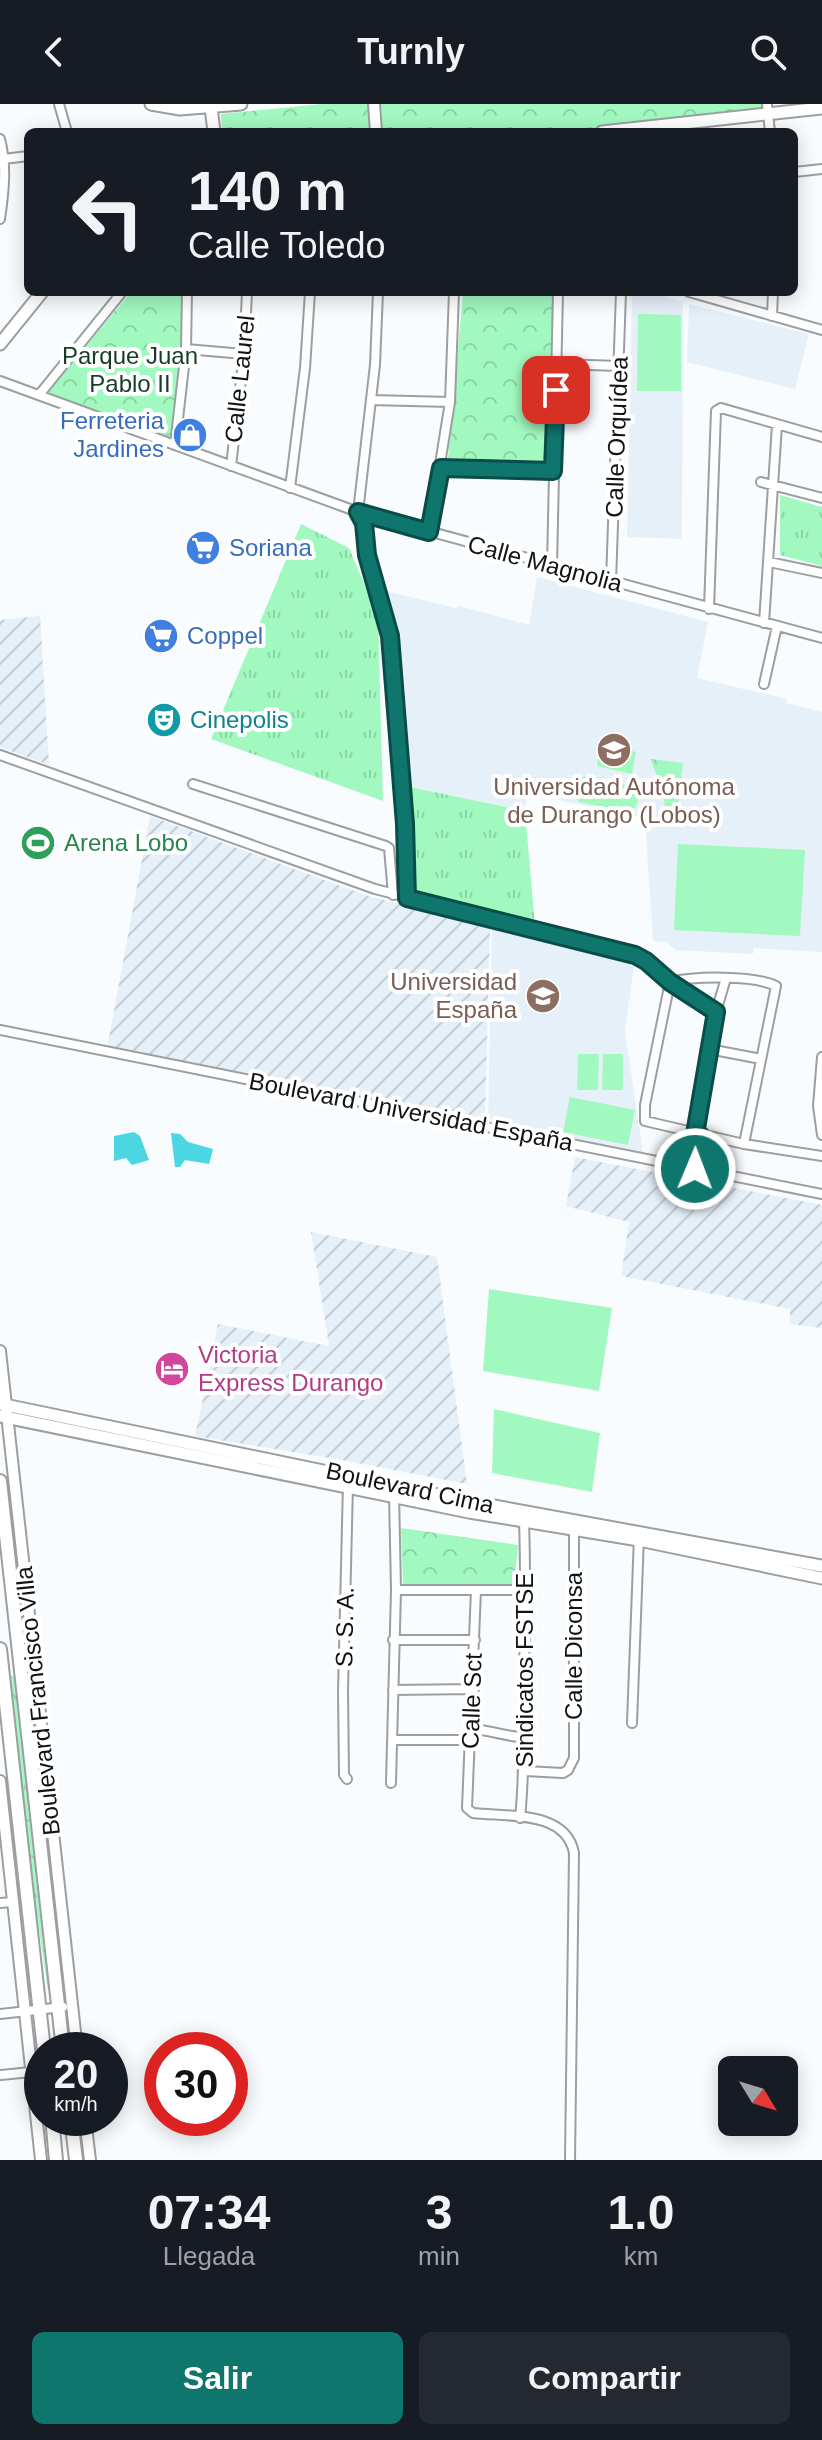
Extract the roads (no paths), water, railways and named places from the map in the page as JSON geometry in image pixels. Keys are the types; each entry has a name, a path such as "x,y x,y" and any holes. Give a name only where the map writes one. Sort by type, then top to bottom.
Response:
{"main road":[{"path":"151,104 180,109 241,104"},
{"path":"211,107 214,128"},
{"path":"631,128 768,109 822,108"},
{"path":"0,344 39,296"},
{"name":"Boulevard Cima","path":"3,1411 394,1490 472,1502 574,1525 822,1566"},
{"name":"Boulevard Francisco Villa","path":"0,1481 38,1826 65,2007 64,2032"},
{"name":"Boulevard Cima","path":"394,1490 524,1521 574,1525"},
{"name":"Boulevard Cima","path":"704,1548 822,1578"},
{"name":"Boulevard Francisco Villa","path":"0,1657 42,2032"},
{"path":"54,2136 56,2160"},
{"path":"73,2136 76,2160"}],"street":[{"path":"59,104 66,128"},
{"path":"374,104 376,128"},
{"path":"0,139 4,159 0,219"},
{"path":"4,159 24,156"},
{"path":"798,172 822,169"},
{"path":"39,395 119,296"},
{"path":"175,445 186,349 187,296"},
{"name":"Calle Laurel","path":"231,466 244,354 247,296"},
{"path":"290,488 305,368 310,296"},
{"path":"378,296 371,400 358,512 364,523 367,555 390,636 405,824 407,898"},
{"path":"429,532 450,402 454,296"},
{"path":"552,566 558,296"},
{"name":"Calle Orquídea","path":"611,582 621,296"},
{"path":"703,296 822,330"},
{"path":"772,316 773,296"},
{"path":"186,349 244,354"},
{"path":"557,364 620,366"},
{"name":"Calle Magnolia","path":"0,381 358,512 822,638"},
{"path":"371,400 450,402"},
{"path":"709,609 715,415 718,409 822,437"},
{"path":"764,623 777,425"},
{"path":"441,468 553,471"},
{"path":"761,482 822,498"},
{"path":"769,562 822,573"},
{"path":"764,684 777,626"},
{"path":"0,755 393,895 577,939 646,961 670,982 716,1012"},
{"path":"193,784 386,846 391,856 393,895"},
{"path":"670,982 688,978 726,978 776,986 744,1144"},
{"path":"695,1169 709,1049 726,978"},
{"path":"670,982 644,1120 654,1125 744,1144 822,1156"},
{"name":"Boulevard Universidad España","path":"0,1030 822,1194"},
{"path":"709,1049 761,1059"},
{"path":"822,1057 818,1106 822,1135"},
{"path":"679,1166 685,1132"},
{"name":"Boulevard Francisco Villa","path":"0,1351 3,1411 54,1852 65,2007 72,2032"},
{"name":"S. S. A.","path":"347,1779 344,1775 343,1691 348,1481"},
{"path":"391,1783 396,1590 394,1490"},
{"name":"Sindicatos FSTSE","path":"520,1818 525,1771 524,1521"},
{"name":"Calle Diconsa","path":"525,1771 563,1773 574,1758 574,1525"},
{"path":"632,1723 639,1536"},
{"path":"396,1590 526,1590"},
{"name":"Calle Sct","path":"476,1590 467,1804 469,1811 520,1818"},
{"path":"393,1640 475,1640"},
{"path":"0,1657 34,1661"},
{"path":"393,1690 474,1689"},
{"path":"472,1729 490,1730 508,1737 524,1737"},
{"path":"392,1740 472,1740"},
{"name":"Boulevard Francisco Villa","path":"0,1781 4,1851 13,1902 27,2032"},
{"path":"2,1797 19,1823"},
{"path":"520,1818 548,1821 565,1832 573,1845 570,2160"},
{"path":"38,1826 54,1852"},
{"path":"0,1903 13,1902"},
{"path":"0,2014 65,2007"},
{"path":"1,2075 24,2073"},
{"name":"Boulevard Francisco Villa","path":"38,2136 41,2160"},
{"path":"87,2136 90,2160"}],"water":[{"path":"134,1132 140,1136 149,1160 132,1165 126,1158 114,1161 114,1136"},
{"path":"171,1133 213,1149 209,1164 185,1160 180,1167 175,1167"}],"place":[{"name":"Ferreteria Jardines","path":"190,435"},
{"name":"Soriana","path":"203,548"},
{"name":"Coppel","path":"161,636"},
{"name":"Cinepolis","path":"164,720"},
{"name":"Universidad Autónoma de Durango (Lobos)","path":"614,750"},
{"name":"Arena Lobo","path":"38,843"},
{"name":"Universidad España","path":"543,996"},
{"name":"Victoria Express Durango","path":"172,1369"}],"park label":[{"name":"Parque Juan Pablo II","path":"130,370"}]}
